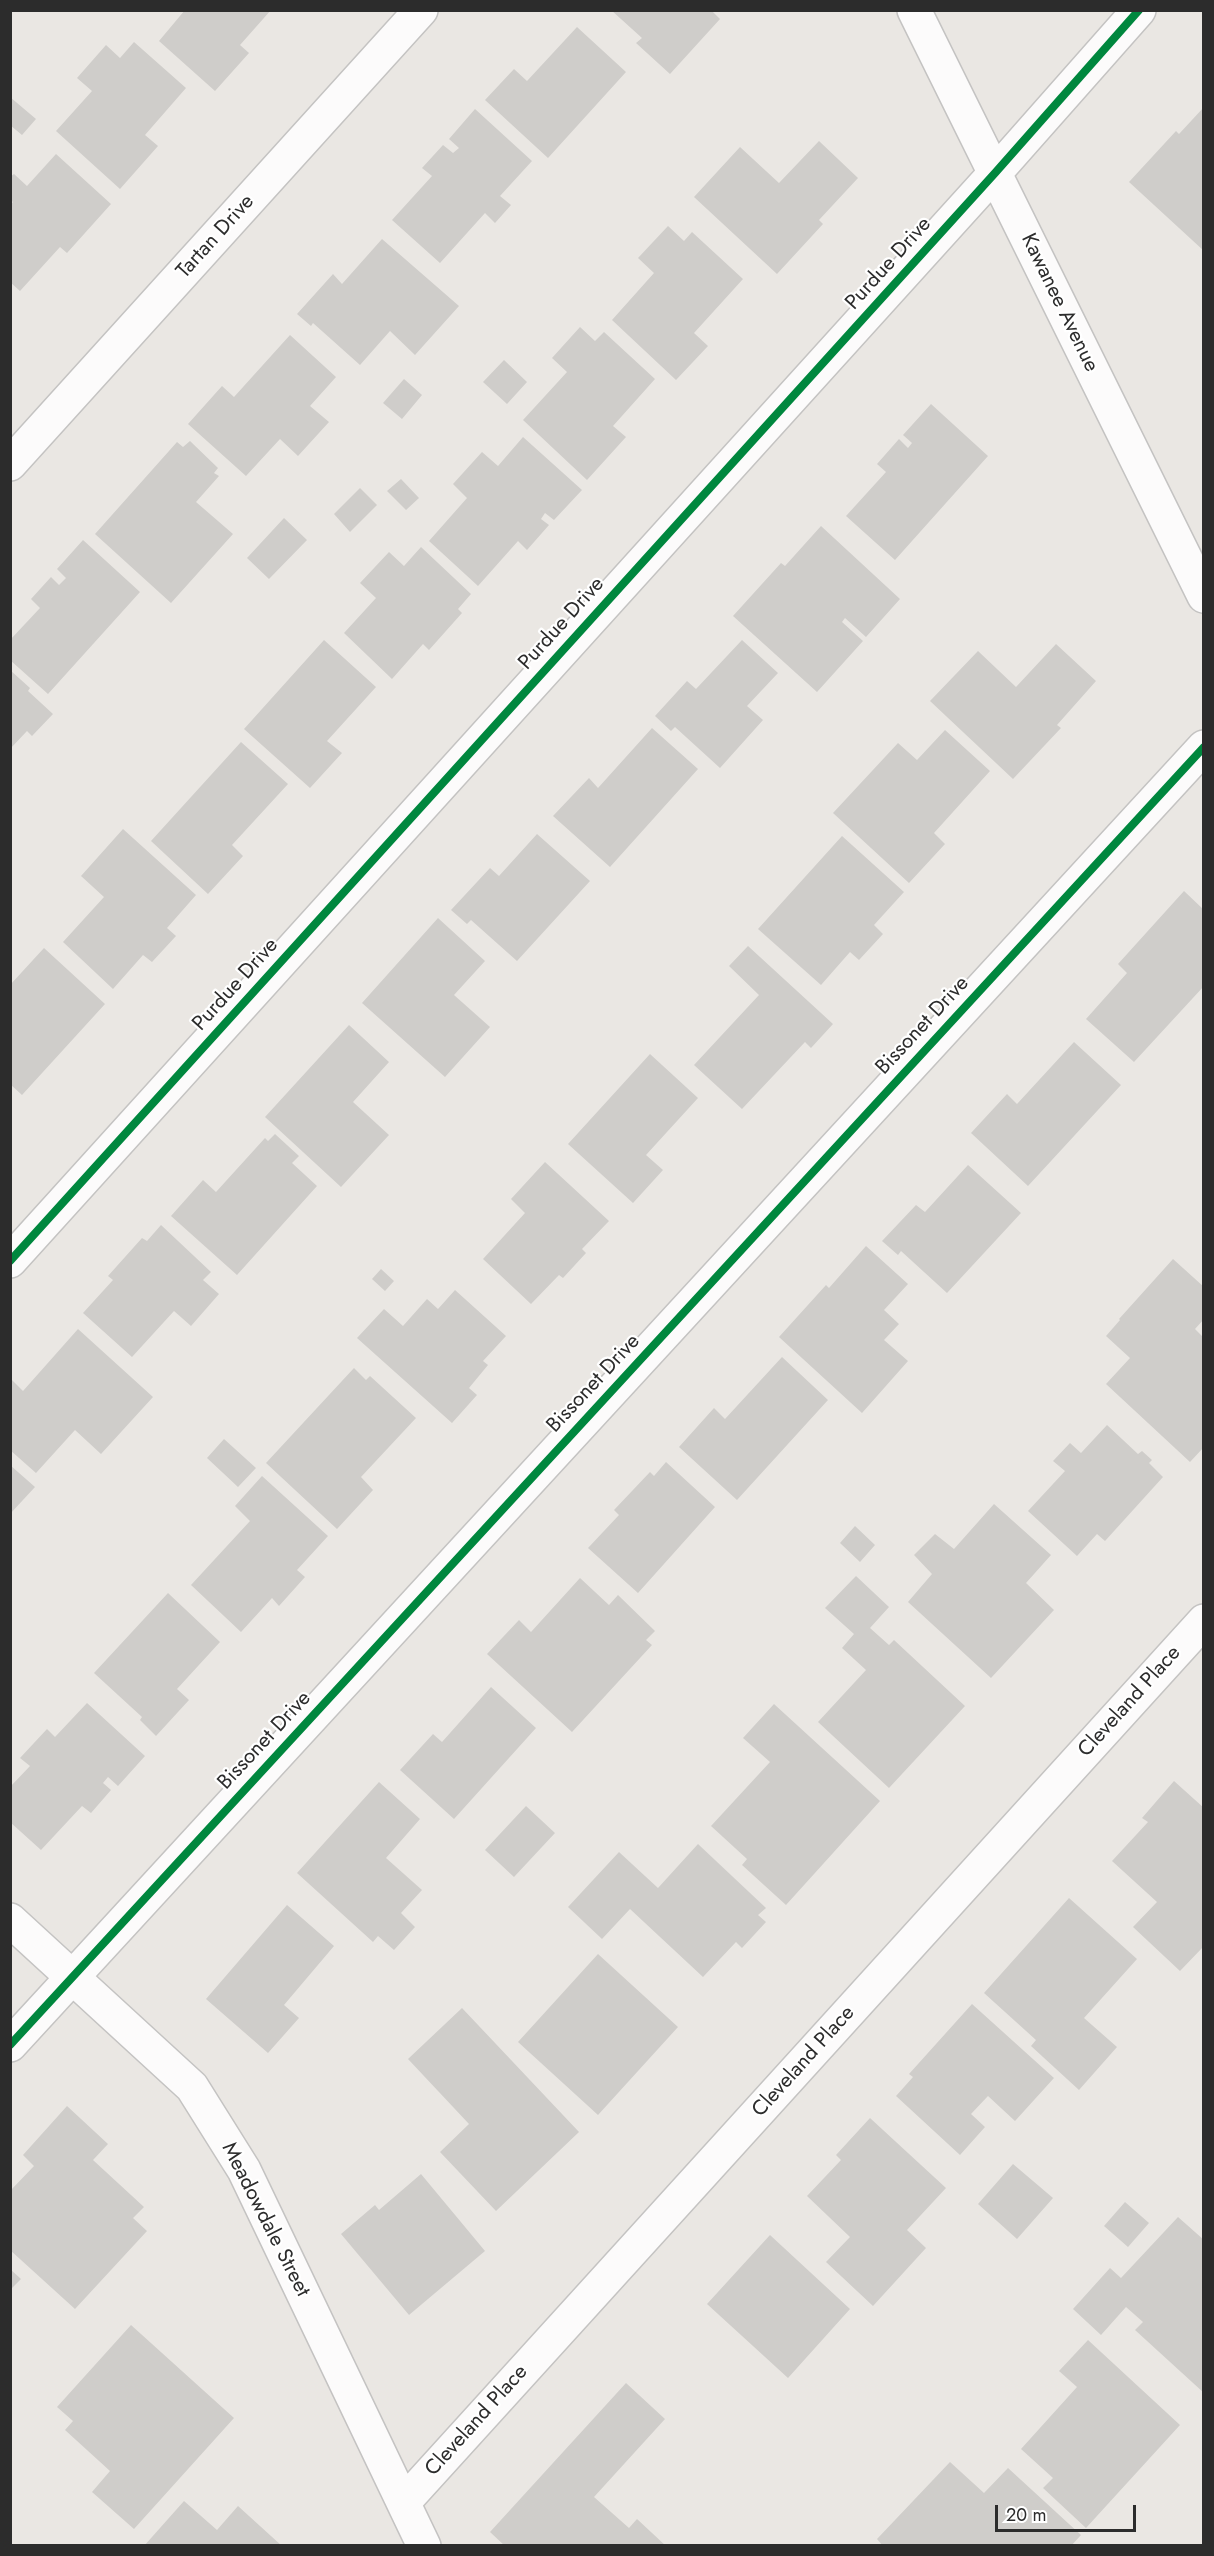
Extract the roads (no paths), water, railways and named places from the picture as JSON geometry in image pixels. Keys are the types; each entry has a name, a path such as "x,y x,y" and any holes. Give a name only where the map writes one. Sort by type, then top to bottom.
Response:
{"street":[{"name":"Tartan Drive","path":"10,464 421,10"},
{"name":"Kawanee Avenue","path":"915,10 1203,596"},
{"name":"Purdue Drive","path":"10,1261 995,173 1139,10"},
{"name":"Bissonet Drive","path":"10,2045 1203,747"},
{"name":"Cleveland Place","path":"404,2502 1203,1621"},
{"name":"Meadowdale Street","path":"10,1920 192,2087 244,2170 424,2546"}]}
